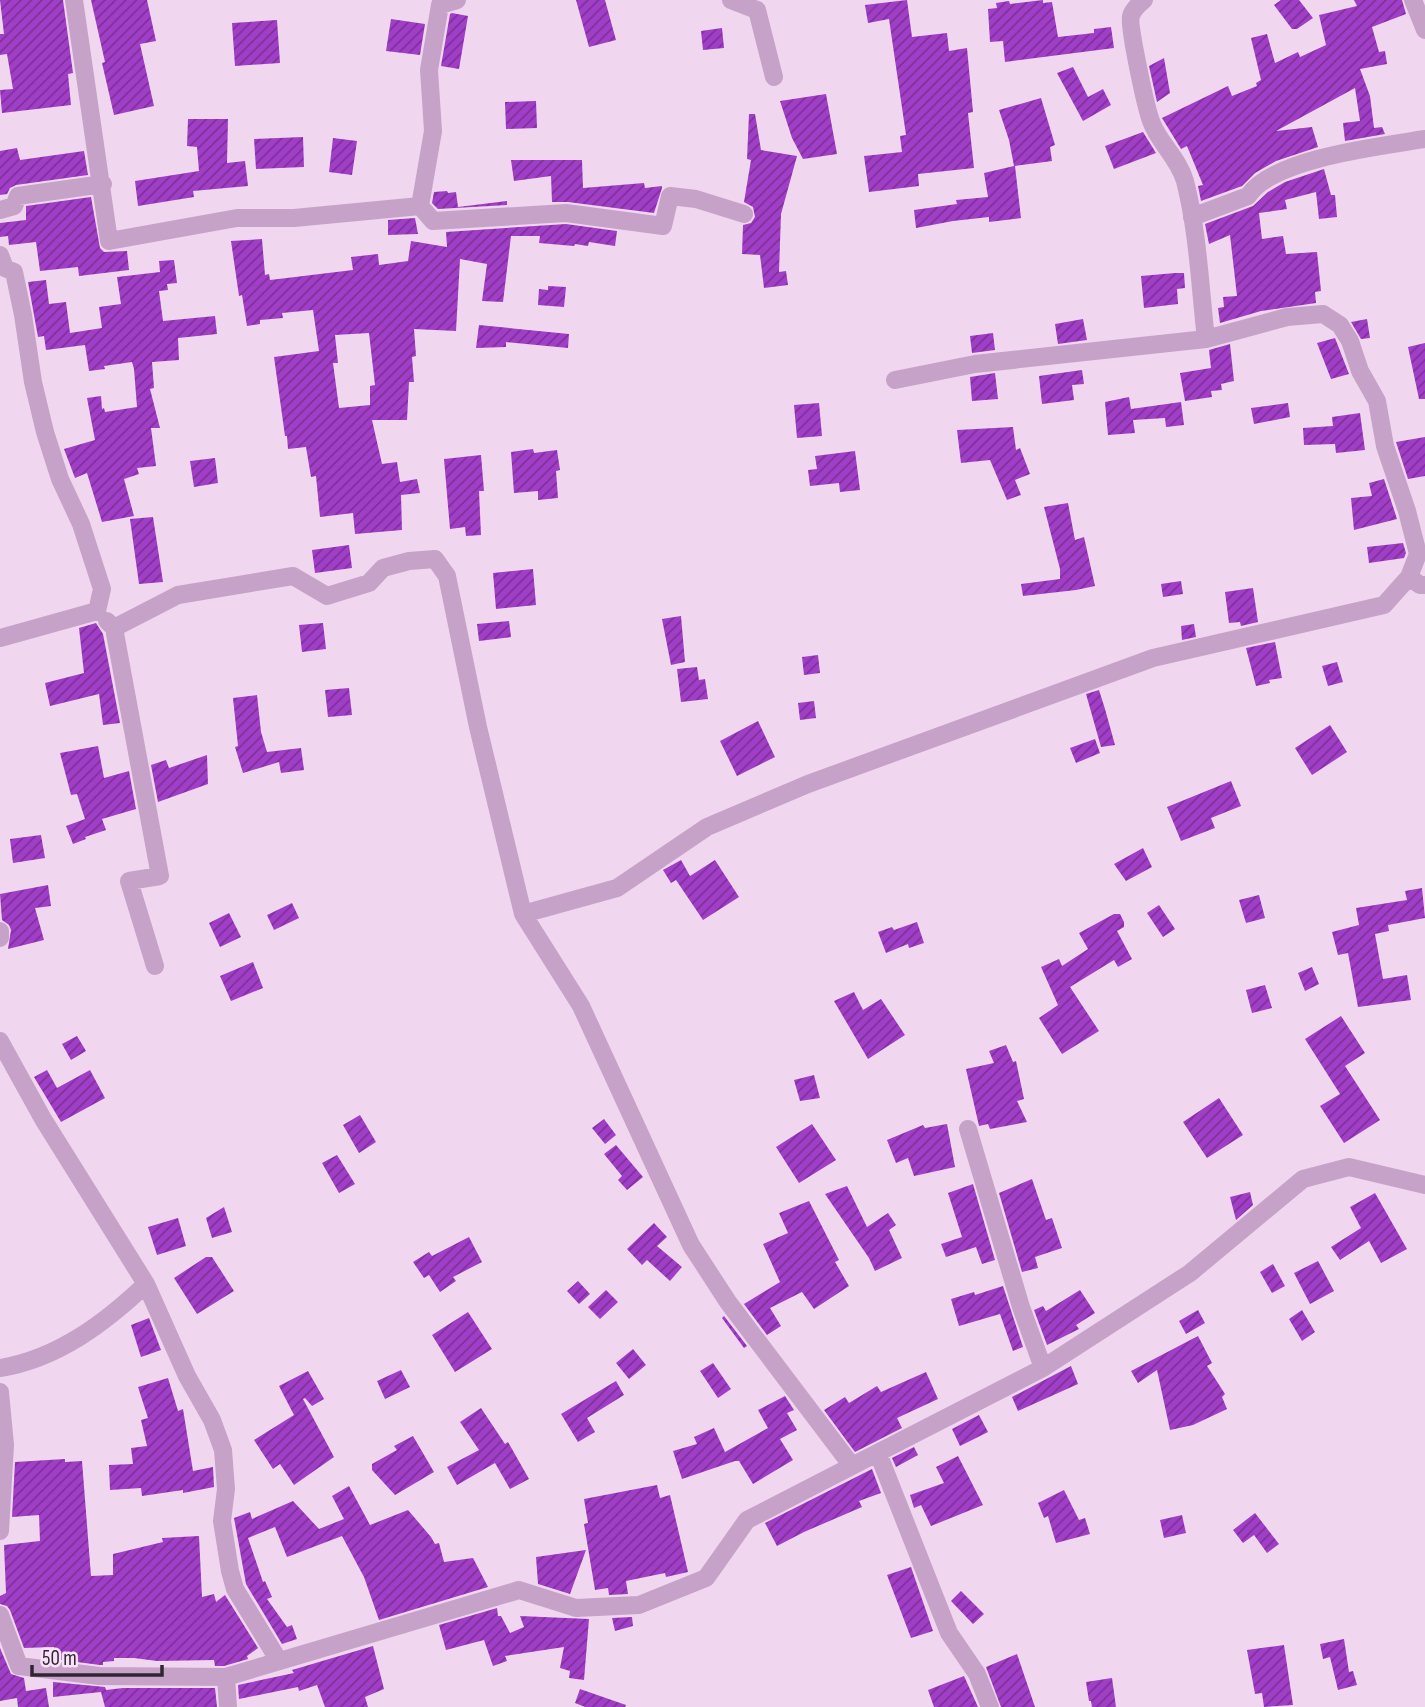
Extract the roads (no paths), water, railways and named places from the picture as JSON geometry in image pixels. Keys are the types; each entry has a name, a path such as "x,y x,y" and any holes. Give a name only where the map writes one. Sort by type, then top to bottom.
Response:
{"street":[{"path":"74,0 103,184 109,240 237,219 294,218 420,206"},
{"path":"420,206 433,131 429,70 433,38 440,5 457,0"},
{"path":"731,0 757,10 774,77"},
{"path":"1144,0 1137,5 1130,17 1151,122 1178,162 1192,217 1206,339"},
{"path":"1413,0 1425,30"},
{"path":"1192,217 1248,196 1273,176 1307,161 1425,139"},
{"path":"0,210 14,206 18,196 103,184"},
{"path":"420,206 433,221 566,213 663,226 670,196 696,199 744,214"},
{"path":"0,255 5,268 14,272 33,382 45,432 60,479 81,524 102,589 97,611"},
{"path":"523,914 617,888 707,827 808,784 1153,658 1384,605 1417,581 1418,554 1408,511 1385,446 1377,401 1360,372 1350,341 1340,325 1323,314 1287,317 1206,339 975,364 895,380"},
{"path":"114,628 178,595 293,576 327,596 369,583 383,568 410,561 435,559 447,576 478,727 523,914 581,1006 691,1245 735,1312 852,1466"},
{"path":"97,611 114,628 160,876 129,881 155,966"},
{"path":"0,638 97,611"},
{"path":"0,931 0,938"},
{"path":"0,1041 43,1119 146,1284 187,1376 212,1420 223,1450 226,1489 222,1521 235,1589 279,1661"},
{"path":"968,1129 1021,1307 1043,1368"},
{"path":"0,1615 19,1666 99,1676 226,1677 519,1590 576,1608 639,1605 706,1578 747,1520 1043,1368 1190,1273 1303,1179 1349,1167 1425,1185"},
{"path":"0,1368 24,1364 52,1353 124,1305 146,1284"},
{"path":"0,1392 5,1445 0,1531"},
{"path":"878,1453 948,1633 976,1674 990,1707"},
{"path":"226,1677 228,1707"}]}
